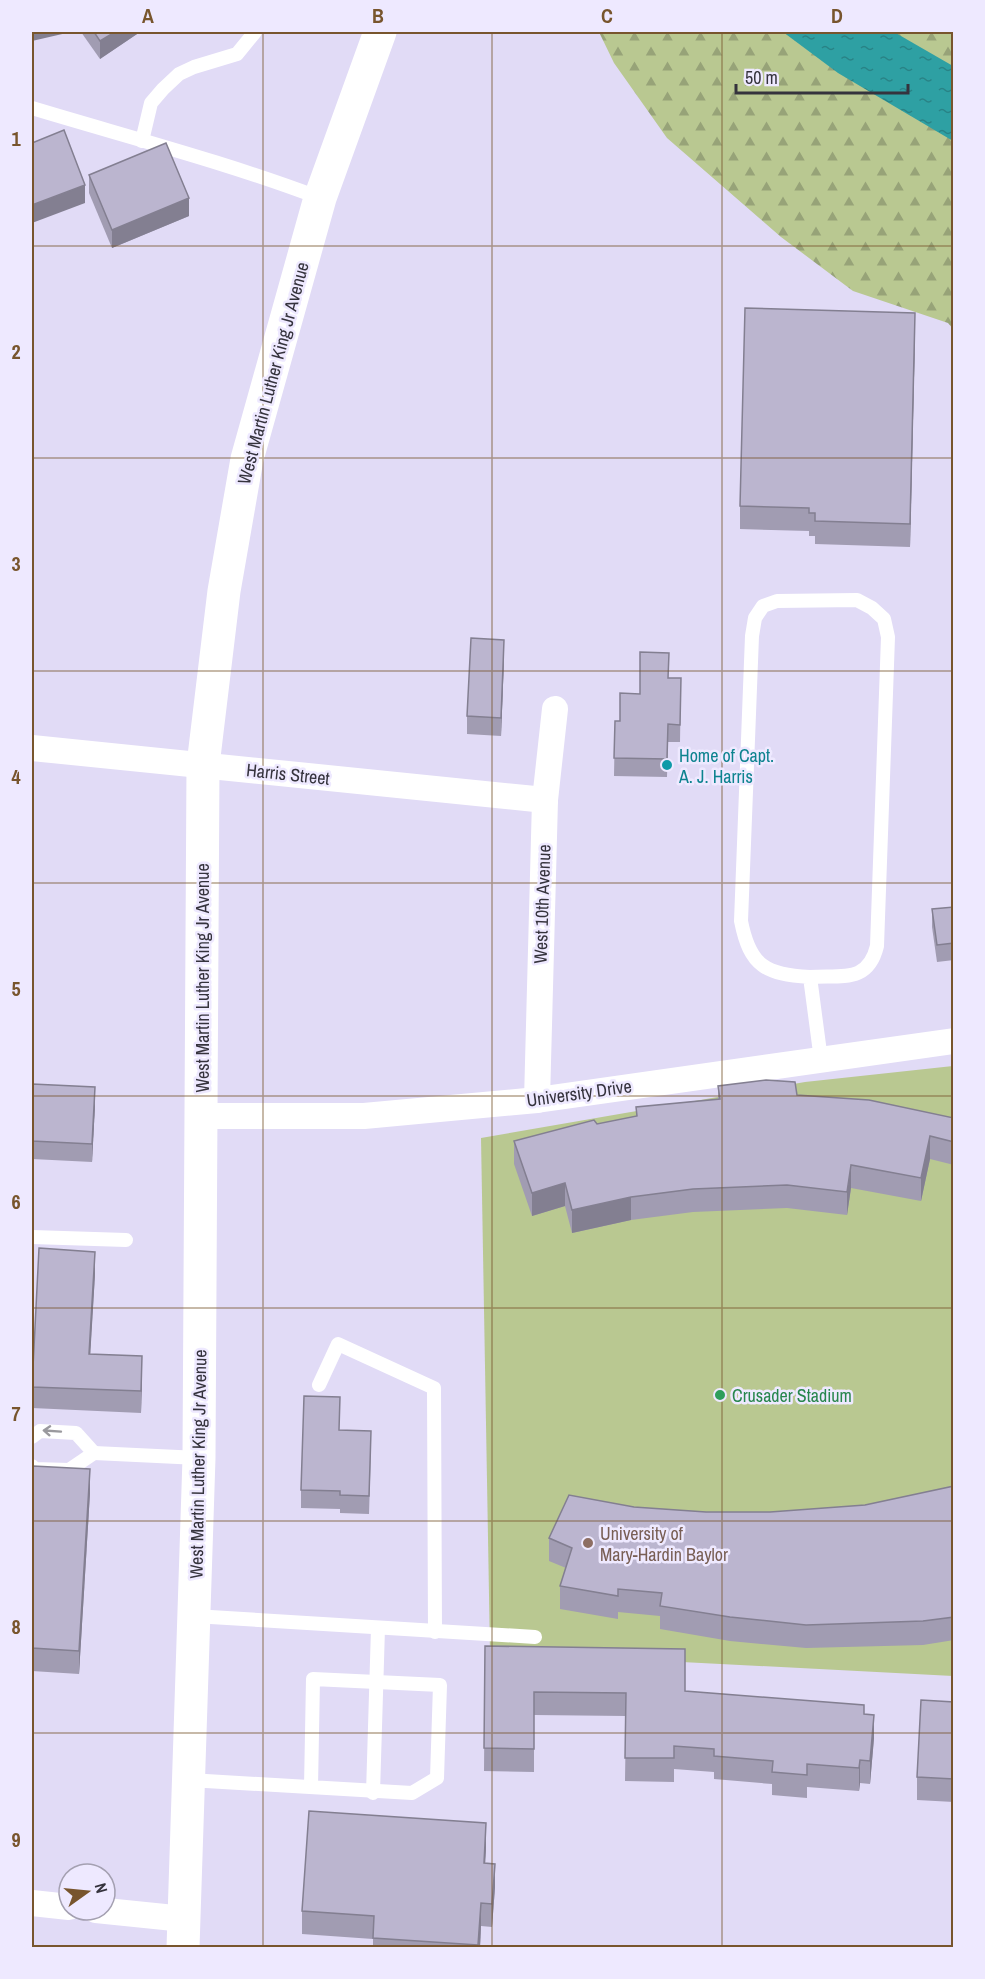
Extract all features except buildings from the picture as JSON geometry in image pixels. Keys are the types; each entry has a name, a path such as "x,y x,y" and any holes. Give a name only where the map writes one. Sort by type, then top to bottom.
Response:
{"street":[{"name":"West Martin Luther King Jr Avenue","path":"184,1933 199,1458 203,765 224,591 247,459 320,198 380,32"},
{"name":"West 10th Avenue","path":"537,1100 545,800 555,709"},
{"name":"Harris Street","path":"32,748 545,800"},
{"name":"University Drive","path":"202,1116 364,1116 537,1100 954,1041"},
{"path":"32,1903 57,1906"},
{"path":"117,1915 184,1933"}],"lane":[{"path":"142,141 151,104 163,89 179,74 237,54 255,32"},
{"path":"32,108 187,152 320,198"},
{"path":"857,600 872,608 884,619 888,637 877,946 873,963 864,971 810,977 778,975 759,962 746,946 741,921 752,636 755,618 763,606 777,601 857,600"},
{"path":"810,977 821,1060"},
{"path":"32,1237 126,1240"},
{"path":"319,1385 338,1344 434,1389 435,1632"},
{"path":"32,1437 40,1431 76,1433 94,1453"},
{"path":"32,1466 34,1469 69,1470 94,1453 199,1458"},
{"path":"194,1616 535,1637"},
{"path":"373,1793 378,1628"},
{"path":"189,1780 373,1793 412,1793 437,1778 440,1685 313,1679 311,1787"}],"green space":[{"path":"599,32 953,32 953,329 948,323 853,291 781,237 667,138 614,63"},
{"name":"Crusader Stadium","path":"953,1066 953,1676 490,1652 481,1138 805,1082"}],"water":[{"path":"783,32 894,32 953,66 953,141 838,73"}],"place":[{"name":"Home of Capt. A. J. Harris","path":"667,765"},
{"name":"Crusader Stadium","path":"720,1395"},
{"name":"University of Mary-Hardin Baylor","path":"588,1543"}]}
